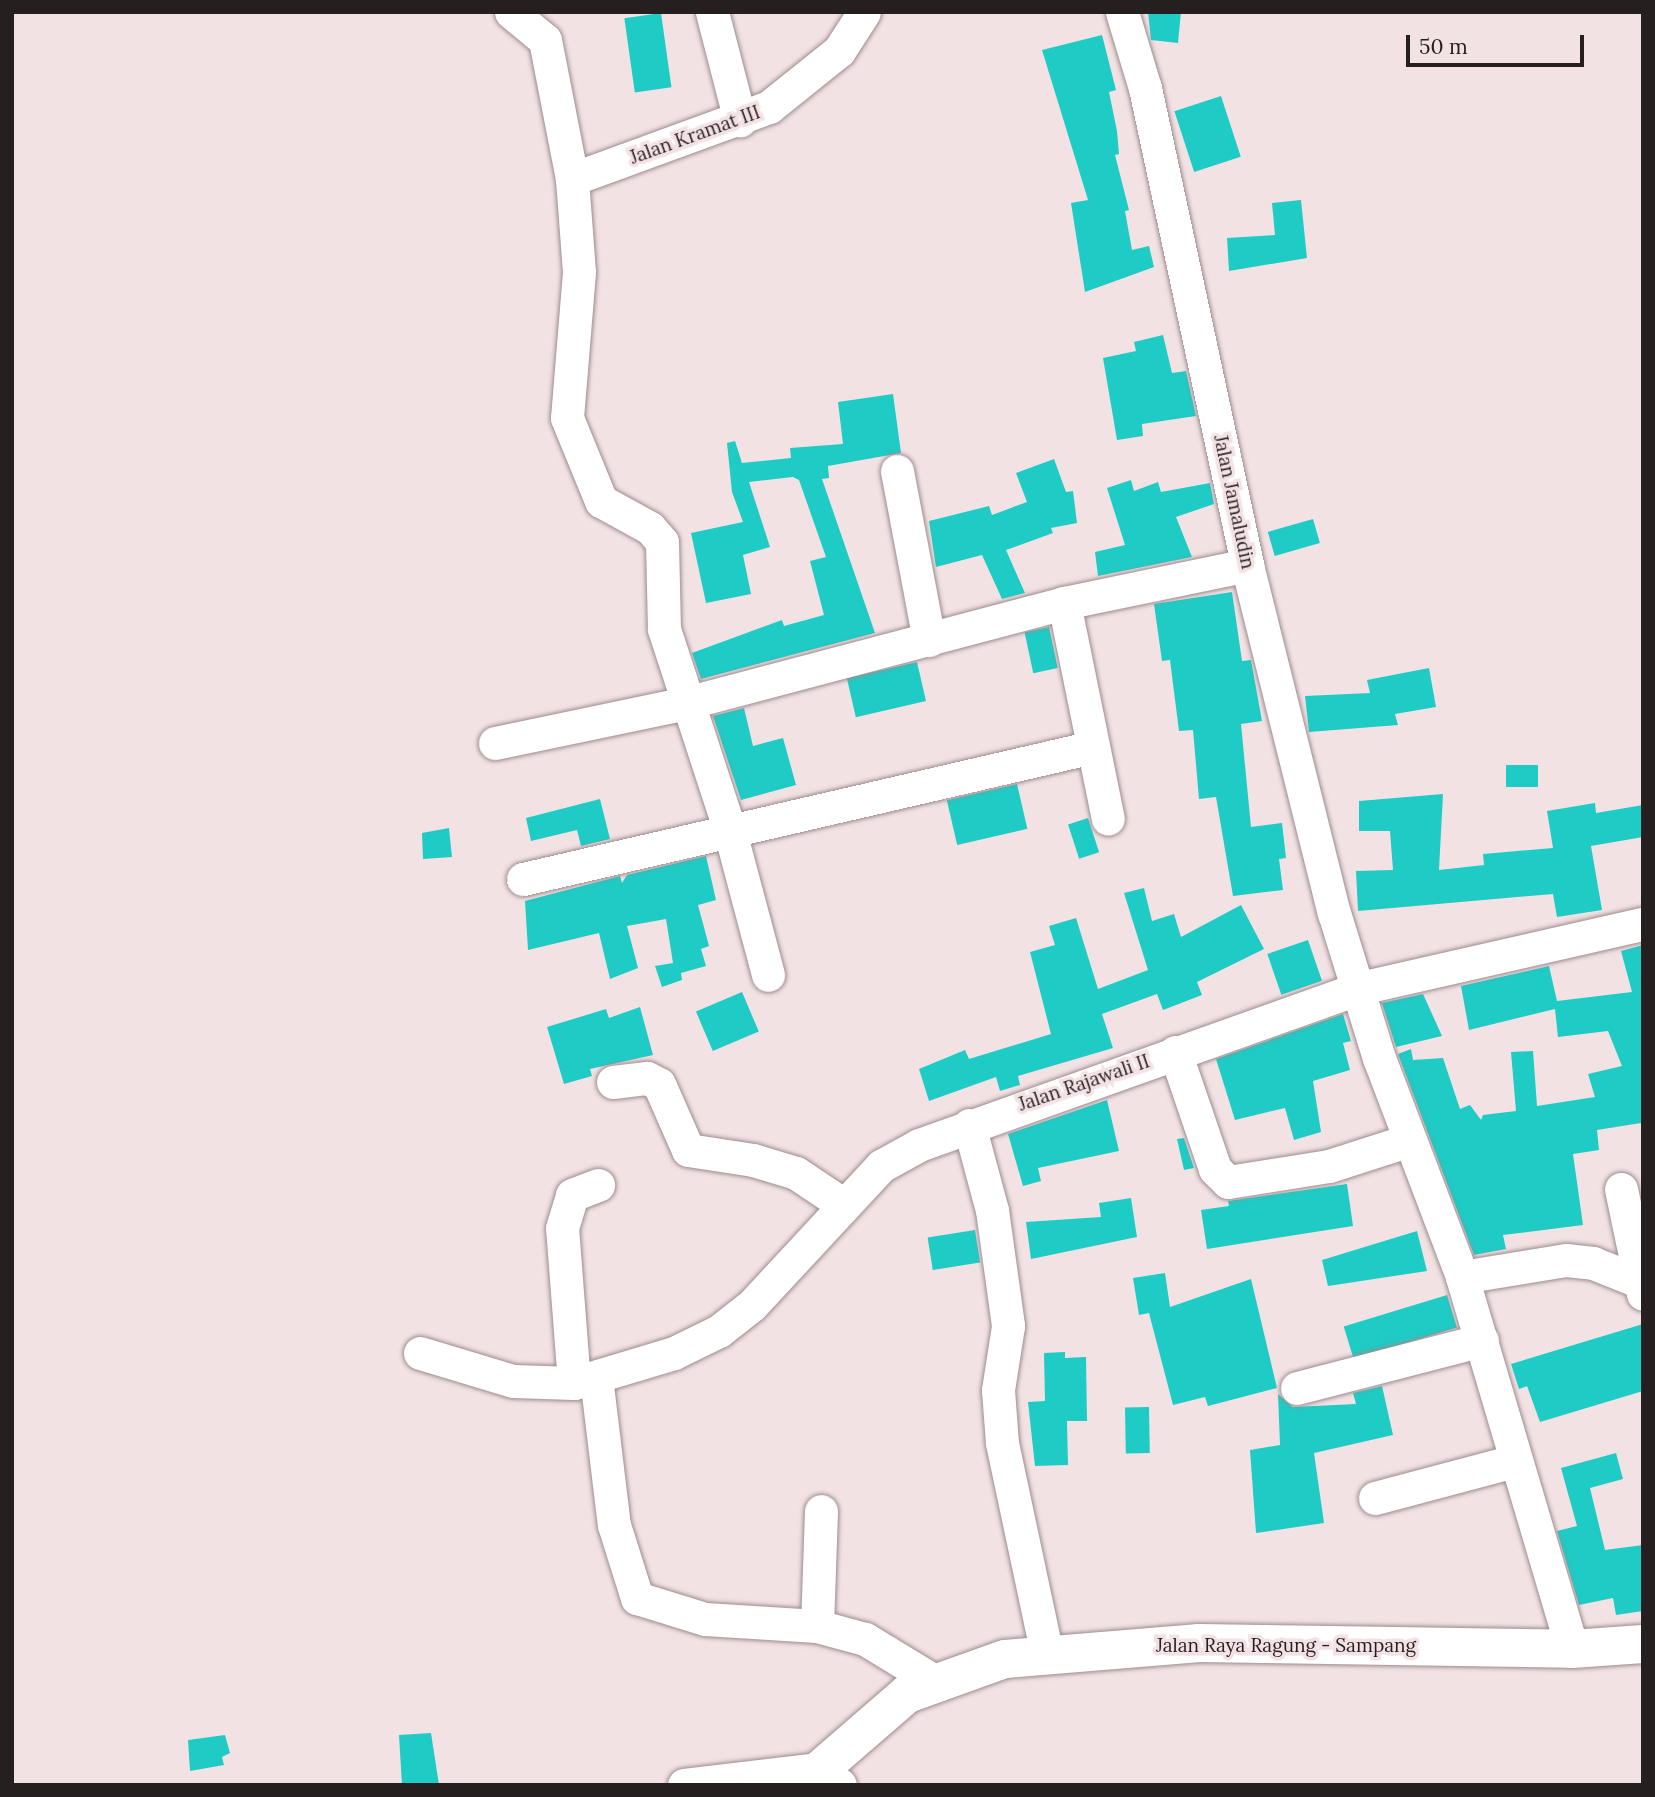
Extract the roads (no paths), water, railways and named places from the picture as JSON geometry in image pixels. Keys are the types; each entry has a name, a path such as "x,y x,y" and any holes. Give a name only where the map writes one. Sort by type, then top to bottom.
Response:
{"main road":[{"name":"Jalan Raya Ragung - Sampang","path":"820,1780 885,1708 934,1681 1005,1658 1199,1643 1572,1649 1643,1644"}],"street":[{"path":"510,12 545,40 572,179 579,272 567,418 601,500 650,528 662,542 664,629 729,828 768,975"},
{"path":"712,12 740,120"},
{"name":"Jalan Kramat III","path":"572,179 740,120 811,79 839,51 864,12"},
{"name":"Jalan Jamaludin","path":"1122,12 1145,88 1247,565 1356,989 1462,1277 1482,1340 1514,1461 1572,1649"},
{"path":"897,471 929,640"},
{"path":"495,743 686,703 1064,603 1247,565"},
{"path":"1064,603 1108,819"},
{"path":"523,878 729,828 1093,747"},
{"name":"Jalan Rajawali II","path":"420,1353 513,1381 585,1380 674,1353 719,1331 752,1305 881,1166 969,1125 1356,989 1643,924"},
{"path":"1175,1052 1215,1169 1228,1182 1329,1166 1410,1140"},
{"path":"613,1082 647,1078 659,1084 688,1150 796,1173 844,1205"},
{"path":"969,1125 992,1210 1008,1326 999,1390 1002,1443 1047,1655"},
{"path":"598,1185 572,1195 562,1228 585,1380 614,1525 636,1598 705,1619 817,1626 865,1639 934,1681"},
{"path":"1621,1189 1641,1287"},
{"path":"1462,1277 1566,1260 1593,1263 1641,1287"},
{"path":"1297,1388 1482,1340"},
{"path":"1375,1498 1514,1461"},
{"path":"817,1626 821,1511"},
{"path":"684,1785 820,1780"}]}
